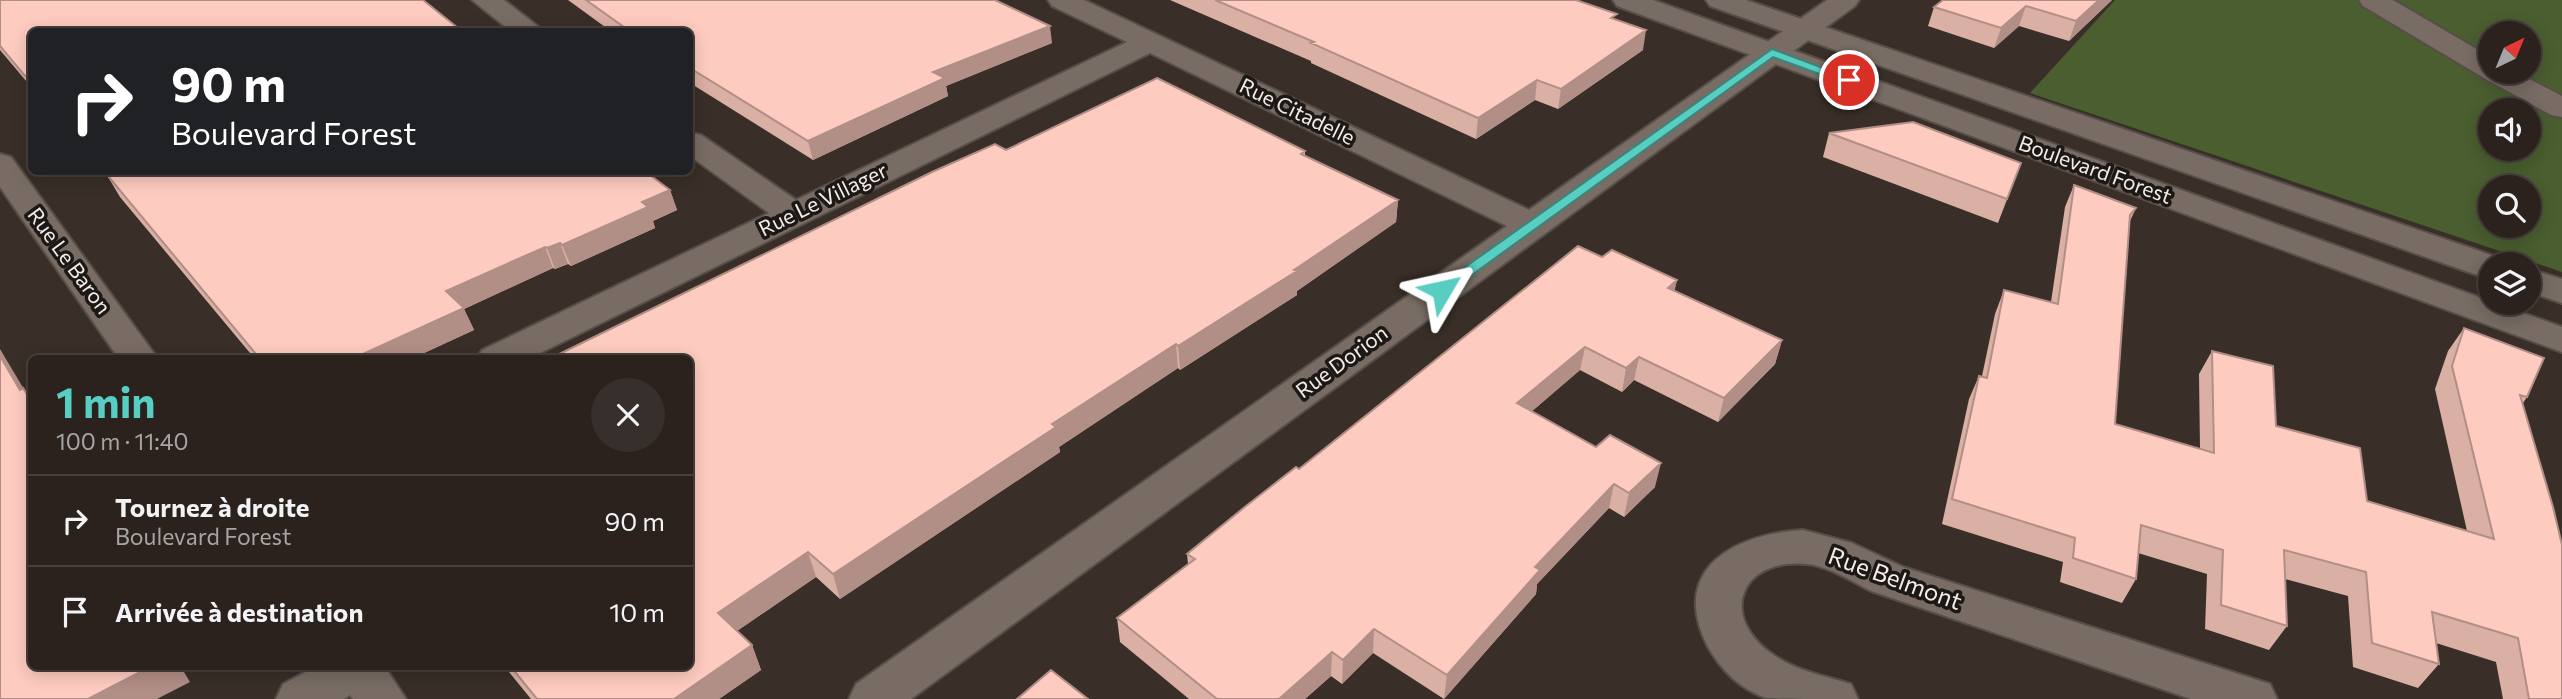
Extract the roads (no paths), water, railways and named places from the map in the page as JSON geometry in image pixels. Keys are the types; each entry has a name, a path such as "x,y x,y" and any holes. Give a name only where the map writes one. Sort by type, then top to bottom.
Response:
{"street":[{"path":"486,0 525,28"},
{"name":"Rue Citadelle","path":"1062,0 1533,225"},
{"name":"Boulevard Forest","path":"1627,0 2562,340"},
{"name":"Boulevard Forest","path":"1720,0 2478,263"},
{"name":"Rue Dorion","path":"874,699 1845,0"},
{"path":"2372,0 2478,62"},
{"name":"Rue Le Villager","path":"504,355 1150,42"},
{"path":"2541,76 2562,78"},
{"path":"2517,84 2562,108"},
{"path":"693,144 793,215"},
{"name":"Rue Le Baron","path":"0,164 136,355"},
{"path":"2541,284 2562,292"},
{"name":"Rue Belmont","path":"1833,699 1776,680 1750,665 1728,639 1717,616 1719,589 1734,565 1764,549 1805,547 1845,558 1887,579 2252,699"},
{"path":"301,699 352,670"},
{"path":"359,670 381,699"}]}
